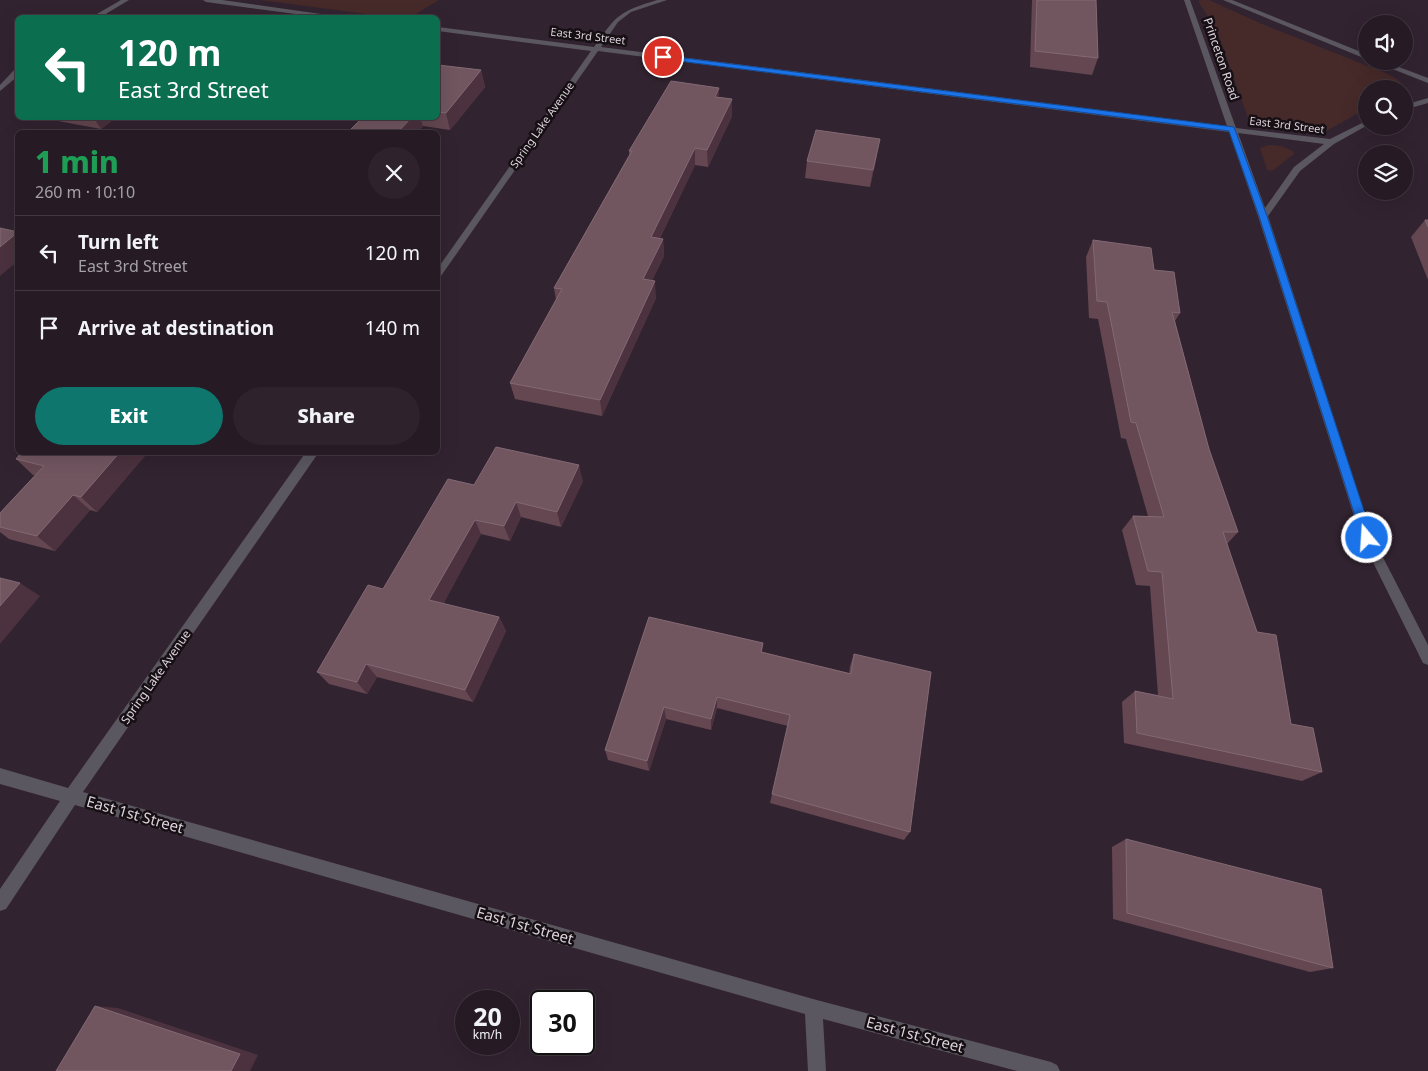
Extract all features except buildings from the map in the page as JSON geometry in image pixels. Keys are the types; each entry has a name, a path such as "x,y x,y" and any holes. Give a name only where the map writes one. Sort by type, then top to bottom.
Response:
{"street":[{"path":"98,15 126,0"},
{"path":"206,0 323,15"},
{"name":"Spring Lake Avenue","path":"440,271 595,48 616,21 629,11 664,0"},
{"name":"Princeton Road","path":"1187,0 1263,216 1367,538 1428,660"},
{"path":"1226,0 1358,54"},
{"name":"East 3rd Street","path":"440,29 1331,142"},
{"path":"1401,70 1428,80"},
{"path":"0,89 15,74"},
{"path":"1413,105 1428,100"},
{"name":"East 3rd Street","path":"1263,216 1297,169 1331,142 1358,127"},
{"name":"Spring Lake Avenue","path":"0,903 71,797 311,455"},
{"name":"East 1st Street","path":"0,776 813,1008 1051,1071"},
{"path":"813,1008 817,1071"}],"shaded area":[{"path":"260,0 439,0 414,15 374,15"},
{"path":"1199,0 1209,0 1262,24 1358,62 1358,70 1378,70 1398,80 1358,80 1358,113 1328,130 1317,132 1254,123 1248,118 1217,30 1199,3"},
{"path":"1269,145 1281,146 1293,151 1294,154 1272,171 1267,170 1260,148"}],"route":[{"path":"663,57 1232,129 1263,216 1367,538"}]}
